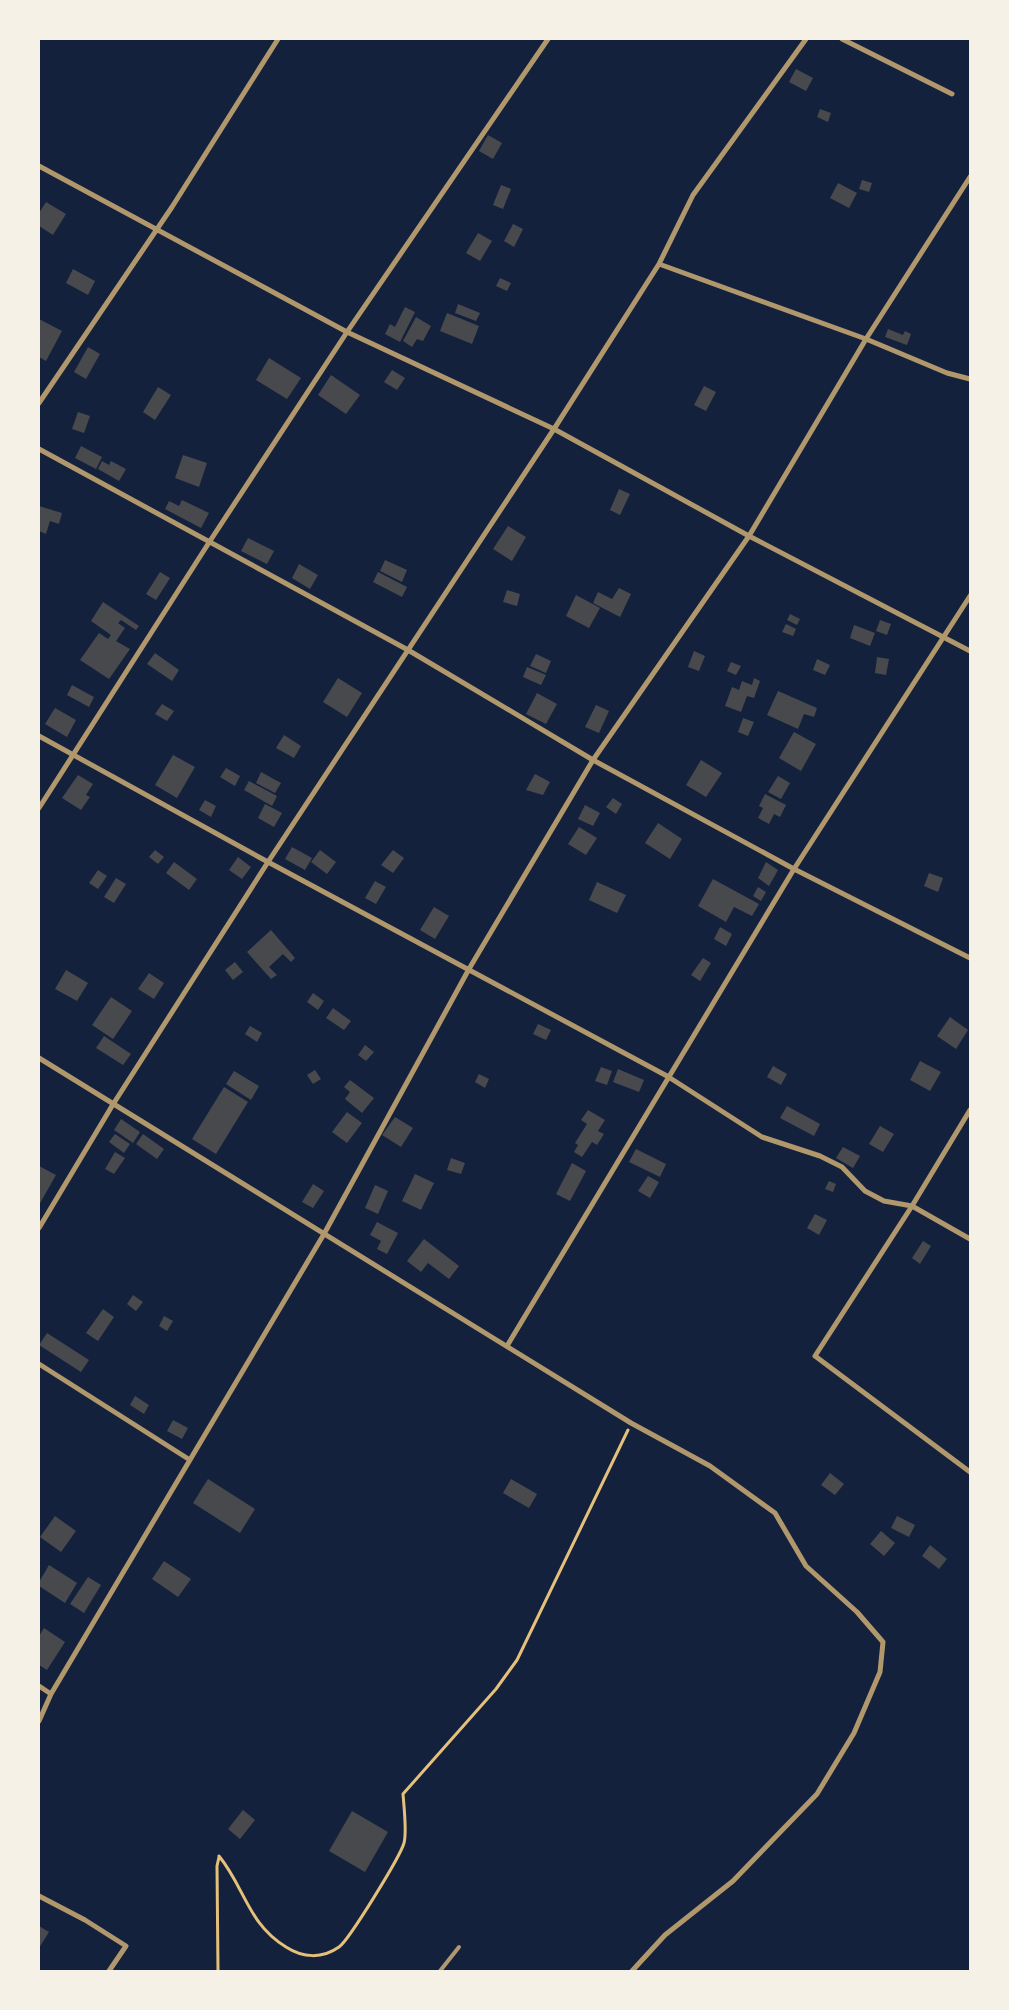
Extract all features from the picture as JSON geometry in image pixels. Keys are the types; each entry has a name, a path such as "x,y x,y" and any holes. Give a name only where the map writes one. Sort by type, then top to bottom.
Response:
{"street":[{"path":"39,403 157,230 278,39"},
{"path":"39,808 347,332 548,39"},
{"path":"39,1228 112,1106 268,862 554,429 659,264 693,196 806,39"},
{"path":"842,39 952,94"},
{"path":"39,166 347,332 554,429 749,536 970,651"},
{"path":"39,1722 51,1694 324,1234 470,969 593,760 749,536 866,339 970,177"},
{"path":"659,264 866,339 947,373 970,378"},
{"path":"39,449 408,650 593,760 794,869 970,958"},
{"path":"506,1346 667,1076 794,869 970,596"},
{"path":"39,736 268,862 667,1076 762,1137 820,1156 842,1167 865,1191 884,1200 912,1206 970,1238"},
{"path":"39,1058 112,1106 631,1423 710,1466 775,1513 806,1566 857,1612 883,1642 880,1672 854,1733 816,1794 733,1881 665,1935 632,1971"},
{"path":"970,1110 912,1206 816,1356 970,1472"},
{"path":"39,1364 190,1460"},
{"path":"39,1686 51,1694"},
{"path":"39,1896 85,1920 126,1946 109,1971"}],"lane":[{"path":"440,1971 459,1946"}],"path":[{"path":"218,1971 217,1866 220,1856 232,1872 252,1914 266,1932 285,1947 300,1955 319,1957 340,1946 376,1894 404,1843 403,1794 496,1689 516,1660 631,1423"}],"building":[{"path":"796,69 813,78 806,91 789,82"},
{"path":"820,109 831,113 828,122 817,117"},
{"path":"488,135 502,143 493,159 479,151"},
{"path":"862,180 872,183 869,192 859,189"},
{"path":"838,183 857,193 849,208 830,198"},
{"path":"501,185 511,189 503,209 493,205"},
{"path":"46,202 66,214 53,235 39,226 39,213"},
{"path":"513,224 523,229 514,247 504,241"},
{"path":"478,233 492,241 480,261 466,253"},
{"path":"73,269 95,281 88,295 66,283"},
{"path":"500,278 511,283 507,291 496,286"},
{"path":"458,304 480,313 476,321 455,313"},
{"path":"405,307 415,312 400,342 385,334 390,324 395,327"},
{"path":"447,313 479,326 472,344 440,331"},
{"path":"416,317 431,326 423,341 417,339 412,347 403,341"},
{"path":"39,319 62,331 46,361 39,357"},
{"path":"888,329 903,335 905,331 911,334 907,345 885,337"},
{"path":"88,347 100,354 86,379 74,372"},
{"path":"269,358 301,378 287,399 256,380"},
{"path":"392,370 405,378 397,390 384,382"},
{"path":"331,375 360,395 346,414 318,395"},
{"path":"704,386 716,392 706,411 694,405"},
{"path":"158,387 171,395 155,420 143,412"},
{"path":"78,412 90,416 84,433 72,429"},
{"path":"81,446 102,457 96,469 75,458"},
{"path":"183,455 207,463 199,487 175,478"},
{"path":"102,461 109,465 111,461 126,469 119,481 98,469"},
{"path":"619,489 630,494 620,515 610,510"},
{"path":"182,500 209,513 201,528 165,509 169,501 179,506"},
{"path":"39,506 62,513 59,524 50,521 46,534 39,531"},
{"path":"508,526 526,537 512,561 493,549"},
{"path":"248,538 274,551 267,564 241,551"},
{"path":"385,560 407,570 402,582 380,571"},
{"path":"299,564 318,575 310,589 292,578"},
{"path":"160,572 170,578 156,600 146,594"},
{"path":"378,572 407,587 402,597 373,582"},
{"path":"619,588 631,594 620,617 593,603 598,592 612,599"},
{"path":"507,590 520,594 517,606 503,602"},
{"path":"576,595 600,608 589,628 566,616"},
{"path":"103,602 139,626 136,630 121,620 118,623 125,628 116,641 130,649 109,679 80,660 99,633 108,639 111,635 91,621"},
{"path":"790,614 800,619 797,625 787,620"},
{"path":"880,620 891,624 887,635 876,631"},
{"path":"786,624 796,629 793,636 782,632"},
{"path":"854,625 875,633 870,646 850,638"},
{"path":"694,651 705,656 699,671 688,667"},
{"path":"155,653 179,670 172,681 147,664"},
{"path":"536,654 551,661 546,673 530,666"},
{"path":"877,657 889,659 886,675 875,673"},
{"path":"817,659 830,665 825,675 813,670"},
{"path":"731,662 741,666 736,675 727,671"},
{"path":"527,667 546,675 541,685 523,677"},
{"path":"338,678 362,693 347,717 323,702"},
{"path":"754,678 760,681 754,698 747,696 741,712 725,706 732,687 739,690 742,681 752,685"},
{"path":"72,685 94,697 89,707 67,695"},
{"path":"778,691 817,708 814,717 804,714 798,729 767,715"},
{"path":"537,693 557,704 546,724 526,714"},
{"path":"162,704 174,711 167,721 155,714"},
{"path":"596,705 609,711 599,733 585,727"},
{"path":"55,708 76,720 67,737 45,724"},
{"path":"743,718 754,722 748,736 738,732"},
{"path":"794,732 816,744 801,771 779,758"},
{"path":"284,735 301,746 294,758 276,748"},
{"path":"173,755 195,767 177,798 155,785"},
{"path":"701,760 722,773 706,797 686,785"},
{"path":"226,768 240,776 235,786 220,777"},
{"path":"261,772 281,783 275,793 256,783"},
{"path":"535,774 550,782 543,795 526,790"},
{"path":"78,775 93,784 86,795 90,797 81,810 62,798"},
{"path":"778,776 790,783 781,799 768,792"},
{"path":"249,781 277,796 272,806 244,790"},
{"path":"765,794 786,805 780,817 774,814 769,824 758,818 763,808 759,806"},
{"path":"613,798 622,804 616,814 606,807"},
{"path":"205,800 216,806 211,817 199,810"},
{"path":"265,804 282,813 274,827 258,818"},
{"path":"585,805 600,813 593,826 578,819"},
{"path":"658,823 682,839 670,859 645,843"},
{"path":"579,827 597,838 586,855 568,844"},
{"path":"292,847 312,858 305,870 285,859"},
{"path":"155,850 164,857 158,864 149,857"},
{"path":"320,850 336,862 327,874 311,862"},
{"path":"393,850 404,858 393,873 381,865"},
{"path":"238,857 251,867 242,879 229,870"},
{"path":"174,862 197,879 189,890 166,873"},
{"path":"766,862 778,870 769,886 758,878"},
{"path":"98,870 107,876 98,889 89,883"},
{"path":"929,873 943,878 938,892 924,886"},
{"path":"116,878 126,884 114,903 104,897"},
{"path":"713,879 759,904 752,916 734,907 726,922 698,906"},
{"path":"375,881 386,887 376,904 365,898"},
{"path":"597,882 626,895 617,913 589,900"},
{"path":"758,887 766,892 761,901 753,896"},
{"path":"434,907 449,916 435,939 420,930"},
{"path":"720,927 732,934 726,946 714,939"},
{"path":"271,930 295,958 291,962 283,954 269,967 277,975 271,979 247,952"},
{"path":"703,958 711,963 700,981 691,975"},
{"path":"235,962 243,972 233,980 225,970"},
{"path":"66,970 88,983 77,1001 55,989"},
{"path":"149,973 164,983 154,999 138,989"},
{"path":"313,993 324,1001 318,1010 307,1002"},
{"path":"111,997 132,1011 113,1039 92,1025"},
{"path":"333,1008 351,1021 344,1030 326,1018"},
{"path":"950,1017 968,1030 956,1049 937,1036"},
{"path":"538,1024 551,1030 546,1040 533,1034"},
{"path":"250,1026 262,1033 257,1042 245,1034"},
{"path":"104,1036 131,1054 123,1065 96,1048"},
{"path":"365,1045 374,1052 366,1061 358,1055"},
{"path":"920,1061 941,1072 930,1091 910,1080"},
{"path":"773,1066 787,1074 781,1085 767,1077"},
{"path":"601,1067 612,1071 607,1085 595,1081"},
{"path":"618,1069 644,1080 639,1092 613,1082"},
{"path":"315,1070 321,1079 313,1084 307,1075"},
{"path":"234,1071 259,1086 251,1100 226,1084"},
{"path":"479,1074 489,1079 485,1088 475,1082"},
{"path":"350,1080 374,1098 362,1113 345,1099 350,1092 344,1087"},
{"path":"224,1087 248,1102 216,1154 192,1139"},
{"path":"787,1106 820,1124 814,1136 780,1118"},
{"path":"588,1110 605,1120 598,1131 604,1134 597,1145 592,1142 582,1157 574,1152 578,1145 575,1143 587,1124 581,1120"},
{"path":"347,1112 362,1123 347,1143 332,1132"},
{"path":"395,1117 413,1128 401,1147 382,1135"},
{"path":"121,1119 140,1132 133,1143 114,1130"},
{"path":"880,1126 894,1134 883,1152 869,1144"},
{"path":"115,1134 130,1144 124,1153 109,1142"},
{"path":"143,1134 164,1149 157,1159 136,1144"},
{"path":"843,1147 860,1156 853,1168 836,1158"},
{"path":"636,1149 666,1164 660,1177 629,1162"},
{"path":"115,1152 125,1158 114,1174 105,1169"},
{"path":"451,1158 465,1163 461,1174 447,1170"},
{"path":"572,1163 586,1171 570,1201 556,1194"},
{"path":"39,1166 56,1175 39,1205"},
{"path":"415,1174 434,1183 421,1210 402,1201"},
{"path":"648,1176 659,1182 650,1198 638,1191"},
{"path":"829,1181 836,1184 833,1192 825,1189"},
{"path":"313,1184 324,1191 313,1208 302,1202"},
{"path":"375,1185 388,1191 378,1214 365,1208"},
{"path":"815,1214 827,1220 819,1235 807,1228"},
{"path":"377,1222 398,1233 387,1254 377,1249 381,1241 370,1235"},
{"path":"424,1239 459,1266 449,1279 428,1263 421,1272 407,1261"},
{"path":"923,1241 931,1246 920,1264 912,1258"},
{"path":"133,1295 143,1302 136,1311 127,1304"},
{"path":"103,1309 114,1317 98,1341 86,1333"},
{"path":"164,1316 173,1321 167,1331 159,1326"},
{"path":"47,1333 89,1360 81,1372 39,1345"},
{"path":"135,1396 149,1405 144,1414 130,1405"},
{"path":"173,1420 188,1428 182,1439 167,1431"},
{"path":"830,1473 844,1484 835,1495 821,1485"},
{"path":"208,1479 255,1509 240,1533 193,1503"},
{"path":"511,1479 537,1494 529,1508 503,1493"},
{"path":"55,1516 76,1531 61,1552 40,1537"},
{"path":"897,1516 915,1525 909,1537 891,1528"},
{"path":"881,1531 895,1543 884,1556 870,1544"},
{"path":"930,1545 947,1559 939,1569 922,1556"},
{"path":"164,1561 191,1579 178,1597 152,1579"},
{"path":"49,1565 77,1583 65,1603 39,1586 39,1582"},
{"path":"88,1577 101,1585 84,1613 70,1604"},
{"path":"44,1628 65,1642 47,1670 39,1665 39,1636"},
{"path":"243,1810 255,1820 240,1839 228,1829"},
{"path":"352,1811 388,1832 365,1872 329,1851"},
{"path":"39,1926 49,1932 39,1948"}]}
